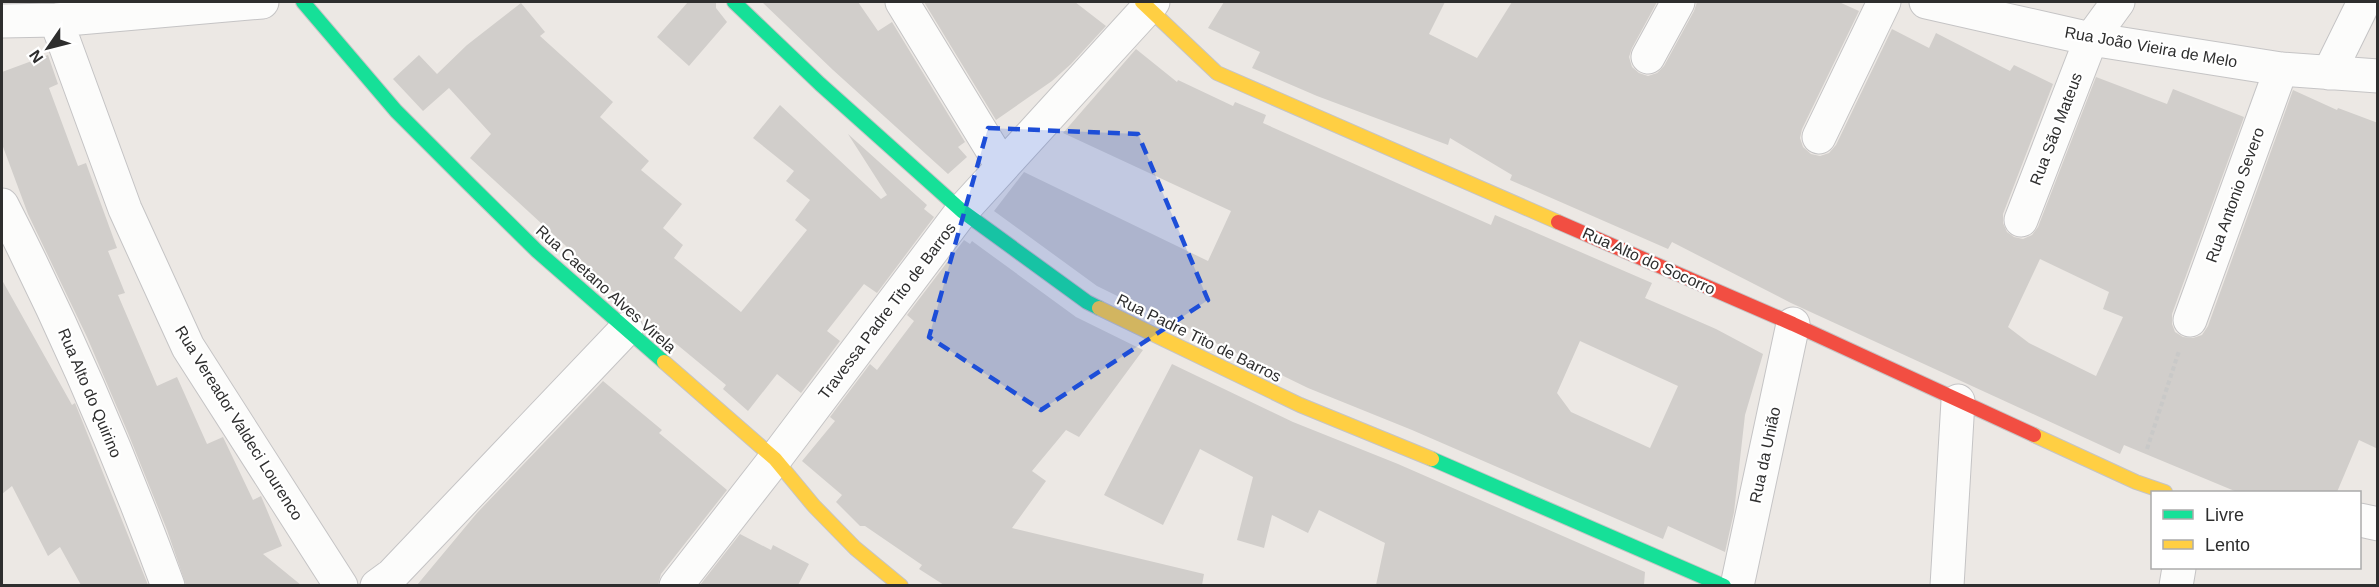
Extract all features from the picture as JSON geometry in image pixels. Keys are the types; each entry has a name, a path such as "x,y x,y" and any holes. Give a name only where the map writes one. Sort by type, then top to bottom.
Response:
{"street":[{"path":"2,21 56,20 262,2"},
{"name":"Rua Caetano Alves Virela","path":"303,2 396,111 537,251 775,459 814,506 855,548 901,585"},
{"name":"Rua Padre Tito de Barros","path":"734,2 811,77 962,211 1087,302 1300,405 1563,514 1724,585"},
{"path":"902,2 1002,166"},
{"path":"1648,57 1678,2"},
{"path":"1818,137 1884,2"},
{"name":"Rua João Vieira de Melo","path":"1926,2 2091,39 2281,69 2378,76"},
{"name":"Rua São Mateus","path":"2021,220 2091,39 2118,2"},
{"path":"2329,73 2364,2"},
{"name":"Travessa Padre Tito de Barros","path":"676,585 775,459 962,211 1147,4"},
{"name":"Rua Alto do Socorro","path":"1147,4 1217,73 1793,324 2136,482 2162,491"},
{"name":"Rua Vereador Valdeci Lourenco","path":"56,20 125,209 188,347 342,585"},
{"name":"Rua Antonio Severo","path":"2190,320 2281,69"},
{"name":"Rua Alto do Quirino","path":"2,205 81,367 168,585"},
{"name":"Rua da União","path":"1737,585 1793,324"},
{"path":"377,585 392,575 626,329"},
{"path":"1947,585 1958,401"},
{"path":"2361,520 2378,524"},
{"path":"2176,585 2179,569"}],"path":[{"path":"2136,482 2190,320"}],"highlighted area":[{"path":"988,128 1138,134 1208,300 1041,410 929,337"}],"building":[{"path":"688,2 716,2 716,8 727,22 689,66 657,37"},
{"path":"762,2 858,2 878,31 892,22 965,142 958,147 967,157 948,174"},
{"path":"924,2 1075,2 1106,26 1052,81 996,120"},
{"path":"1224,2 1445,2 1429,34 1477,58 1512,2 1657,2 1629,57 1632,67 1648,76 1657,73 1664,66 1697,2 1839,2 1859,11 1802,129 1800,138 1803,147 1811,154 1820,156 1829,153 1836,145 1892,29 1929,48 1936,33 2010,71 2014,65 2053,84 2003,214 2003,223 2007,232 2023,239 2032,235 2038,227 2096,77 2167,104 2173,89 2244,117 2172,314 2175,332 2183,337 2193,338 2202,335 2208,326 2293,90 2337,110 2338,108 2378,123 2378,449 2359,440 2337,491 2235,491 2124,445 2120,454 1791,303 1672,242 1668,249 1510,180 1512,175 1450,138 1448,145 1317,96 1252,68 1260,52 1208,28","holes":["2040,259 2109,292 2103,309 2123,317 2096,376 2029,343 2008,327"]},
{"path":"521,3 545,32 540,36 613,102 600,117 649,161 641,170 682,204 663,228 683,245 674,258 741,312 807,230 795,220 810,200 786,181 794,171 753,138 780,105 881,199 887,195 848,134 927,205 924,209 934,217 877,293 864,284 827,331 840,341 801,393 777,374 748,411 723,389 726,385 588,271 590,268 470,158 491,134 449,88 423,111 393,79 419,55 437,74 467,45"},
{"path":"1136,49 1177,82 1178,80 1233,106 1235,102 1266,115 1263,123 1491,225 1495,215 1652,283 1645,298 1716,329 1763,354 1745,415 1734,512 1725,552 1668,526 1663,539 1412,430 1308,388 1189,330 1169,316 1166,320 1097,286 994,211 1024,172 1208,261 1231,211 1063,133","holes":["1580,341 1678,386 1650,448 1571,412 1557,393"]},
{"path":"48,55 58,84 49,88 78,166 86,163 117,248 108,251 125,293 118,295 157,386 177,377 207,444 223,437 253,500 261,496 282,546 263,554 301,585 186,585 167,530 128,433 87,337 28,214 2,144 2,72"},
{"path":"964,240 970,244 972,241 1076,317 1143,350 1079,437 1066,430 1032,471 1046,481 1012,528 1204,574 1202,585 944,585 919,569 922,565 865,526 860,526 836,502 842,495 802,461 835,421 830,417 870,364 877,370 914,321 907,315"},
{"path":"2,280 72,405 75,403 148,585 81,585 60,547 48,556 12,486 2,494"},
{"path":"1172,364 1293,422 1398,464 1645,572 1644,585 1376,585 1385,543 1319,510 1308,533 1272,515 1264,548 1237,540 1253,477 1200,449 1163,525 1104,495"},
{"path":"603,381 662,430 659,433 727,490 661,574 658,585 417,585 477,513"},
{"path":"740,534 771,550 773,545 809,564 798,585 700,585"}],"traffic: fast":[{"path":"303,2 396,111 469,184 537,251 664,362"},
{"path":"734,2 820,84 962,211 1087,302 1099,308"},
{"path":"1432,459 1724,586"}],"traffic: slow":[{"path":"1142,2 1217,73 1558,222"},
{"path":"1099,308 1300,405 1432,459"},
{"path":"664,362 775,459 814,506 855,548 901,586"},
{"path":"2034,435 2136,482 2162,491"}],"traffic: jam":[{"path":"1558,222 1793,324 2034,435"}]}
